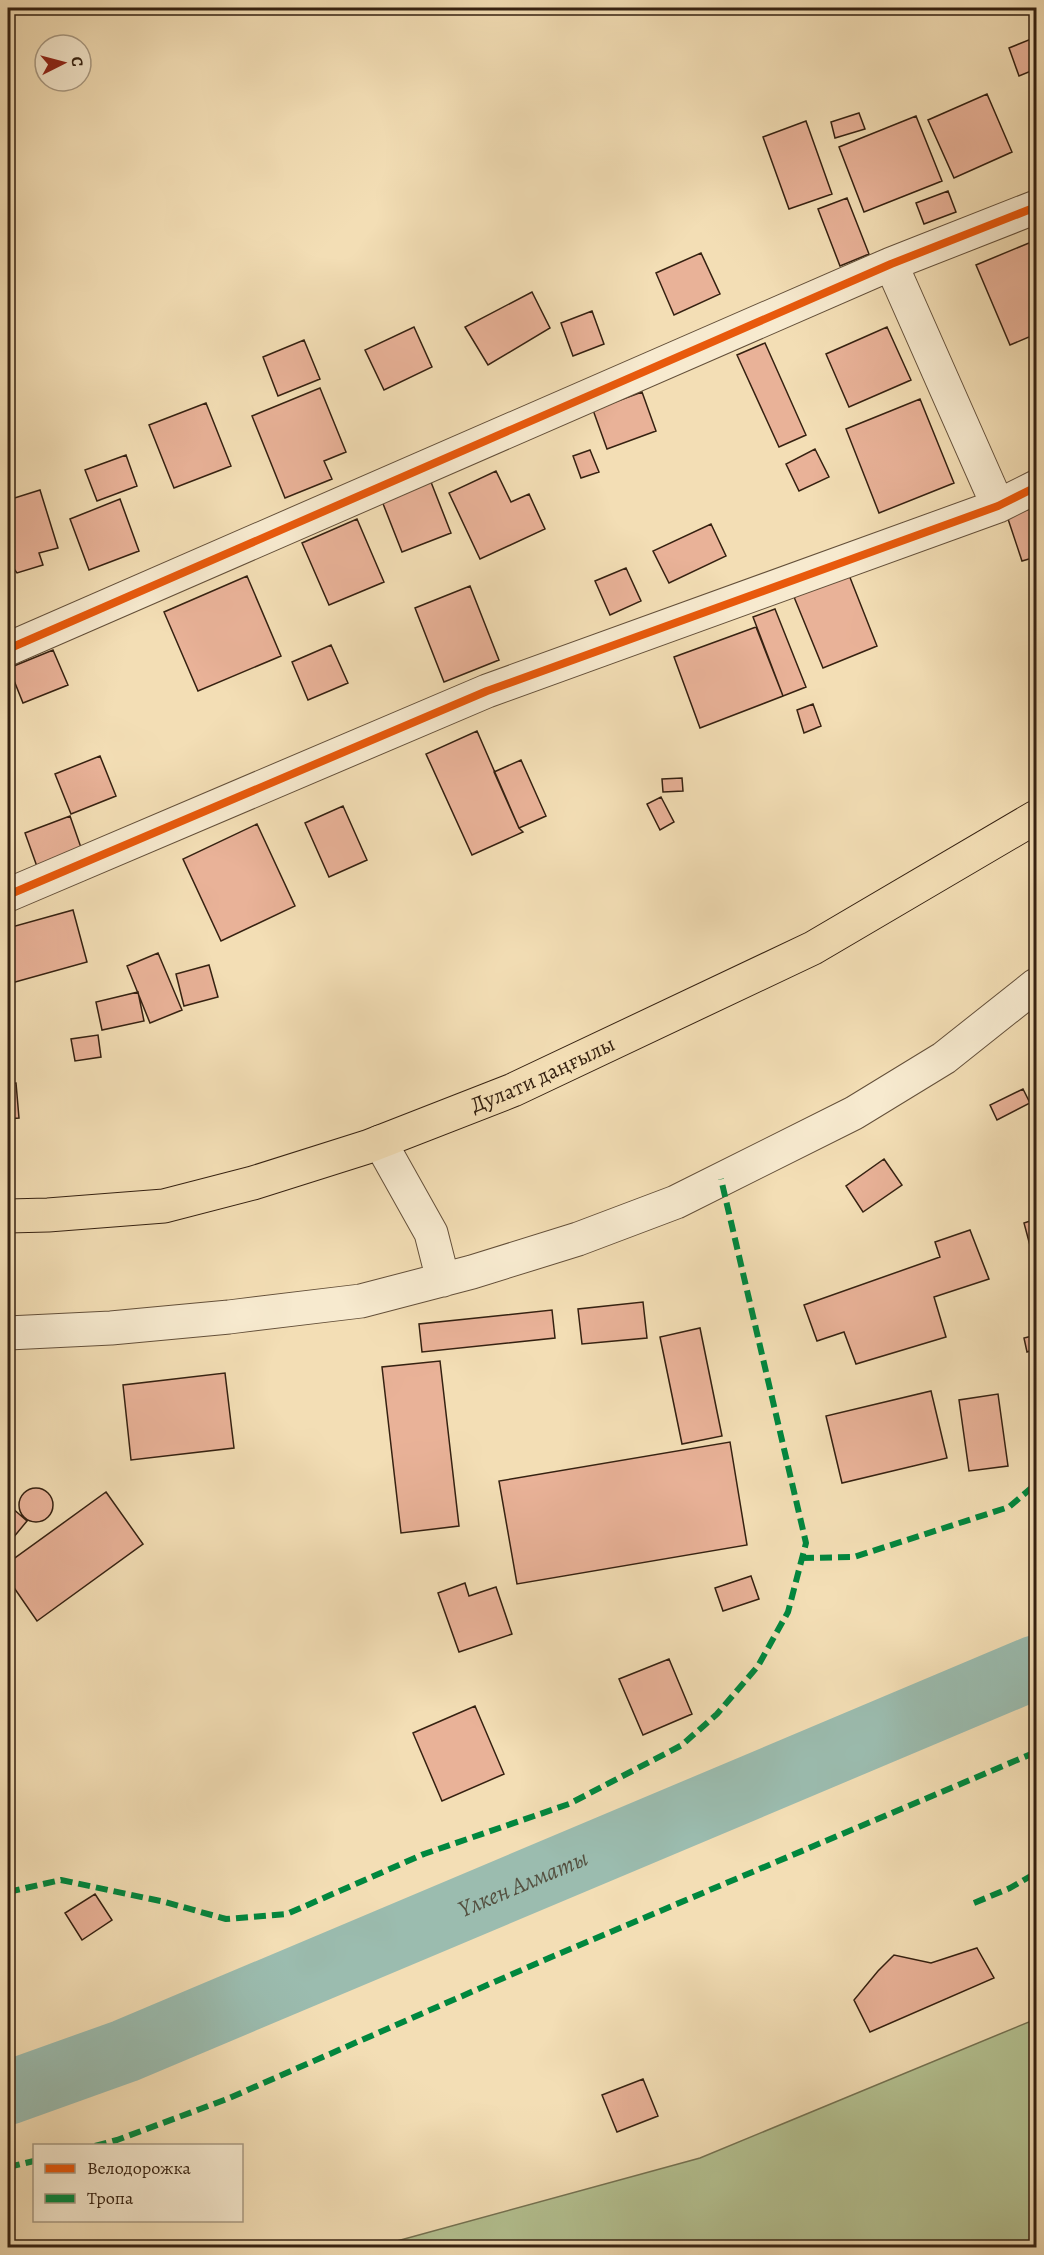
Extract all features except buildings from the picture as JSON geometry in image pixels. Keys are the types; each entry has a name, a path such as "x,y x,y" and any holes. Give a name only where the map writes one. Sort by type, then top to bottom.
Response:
{"main road":[{"name":"Дулати даңғылы","path":"8,1216 164,1206 253,1184 380,1142 513,1090 813,948 1036,817"}],"street":[{"path":"8,650 891,264 1036,207"},
{"path":"891,264 998,506"},
{"path":"8,895 488,691 998,506 1036,487"},
{"path":"8,1333 111,1328 361,1300 443,1280 578,1239 676,1202 854,1113 944,1058 1036,985"},
{"path":"380,1142 432,1233 443,1280"}],"green space":[{"path":"1036,2019 1036,2247 375,2247 700,2158"}],"waterway":[{"name":"Үлкен Алматы","path":"8,2093 125,2051 1036,1667"}],"marked path":[{"path":"8,1892 61,1880 165,1902 226,1919 287,1914 424,1854 569,1804 682,1745 717,1714 758,1666 788,1612 806,1543 721,1179"},
{"path":"802,1558 854,1557 1009,1507 1036,1484"},
{"path":"102,2144 227,2099 549,1958 1036,1752"},
{"path":"974,1903 1010,1888 1036,1873"},
{"path":"8,2167 33,2161"}],"cycle path":[{"path":"8,649 891,264 1036,207"},
{"path":"8,895 487,691 998,506 1036,487"}]}
